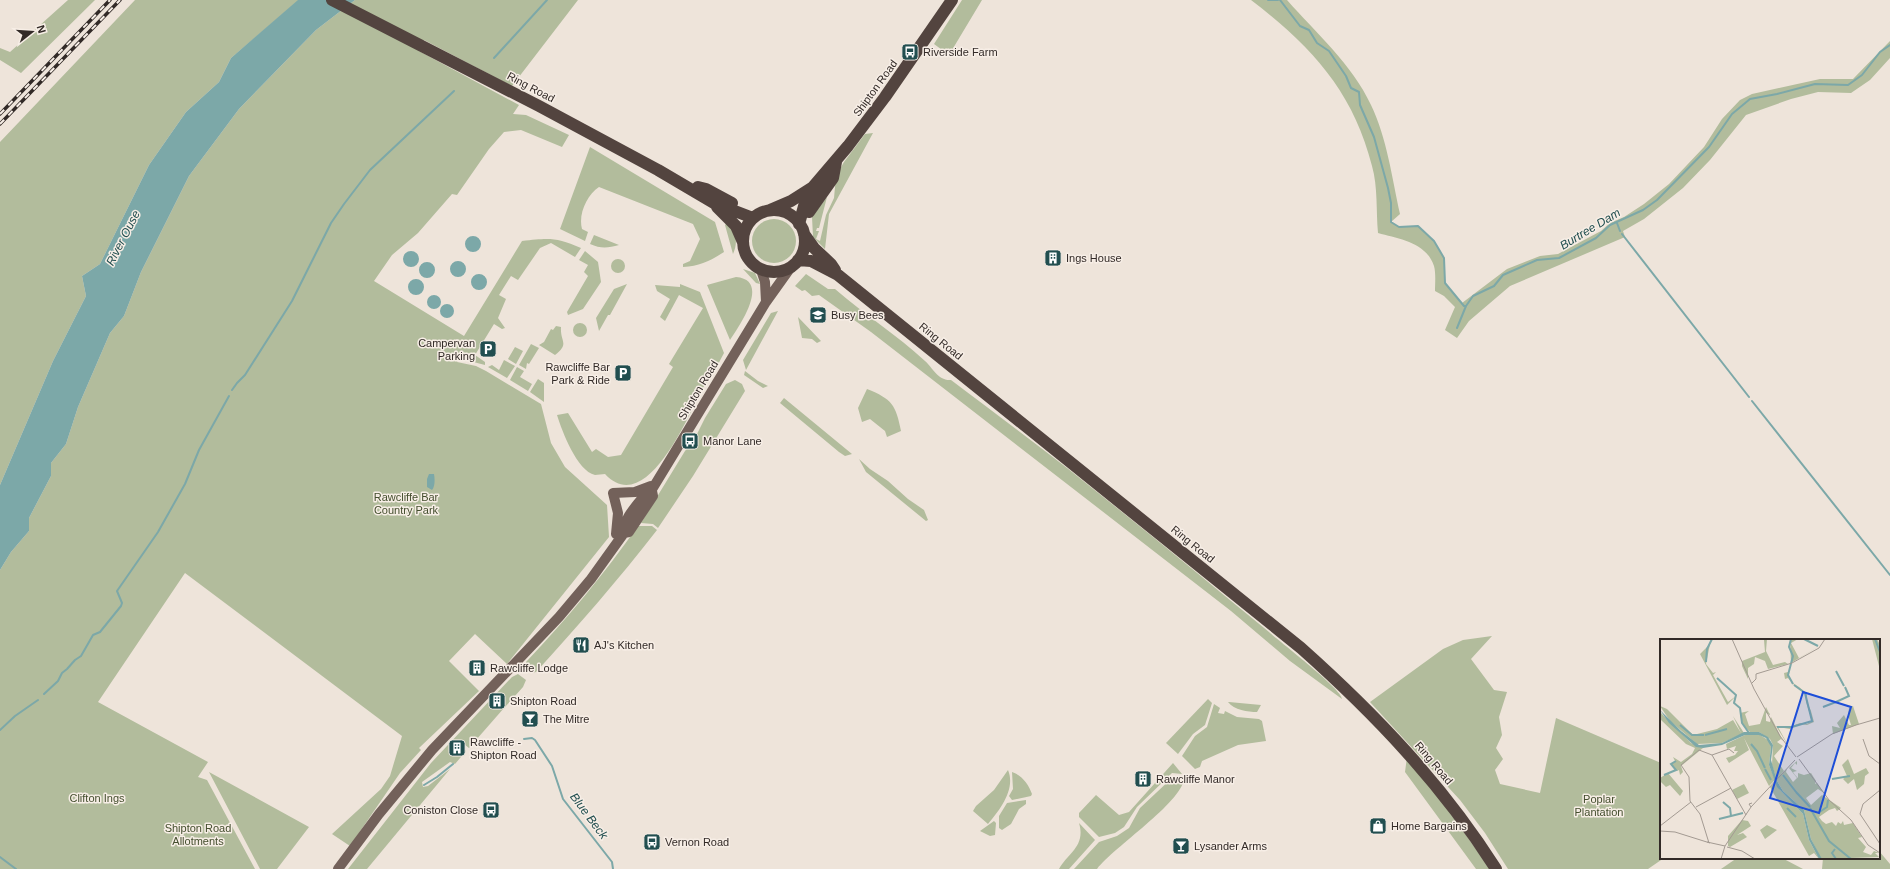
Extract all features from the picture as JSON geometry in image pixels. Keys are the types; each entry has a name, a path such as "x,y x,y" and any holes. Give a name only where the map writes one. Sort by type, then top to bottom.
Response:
{"highway":[{"name":"Ring Road","path":"332,0 429,49 685,185 714,203 753,218"},
{"name":"Shipton Road","path":"804,233 804,206 813,187 836,161 885,97 952,0"},
{"path":"775,208 753,218 745,229 743,242 749,260 761,270 780,272 792,266 804,247 804,233 809,213 814,203 833,178 836,161"},
{"path":"685,185 706,189 737,206 750,210 775,208 783,211 789,214 804,233"},
{"name":"Shipton Road","path":"775,208 813,187"},
{"name":"Ring Road","path":"714,203 736,226 743,242"},
{"name":"Ring Road","path":"804,233 831,264 838,275"},
{"name":"Ring Road","path":"792,266 811,261 838,275 1301,648 1352,693 1412,757 1438,788 1482,846 1496,869"},
{"path":"792,266 809,268 834,283 854,288"}],"main road":[{"name":"Shipton Road","path":"624,533 623,528 634,508 647,492 654,487 766,302 792,266"},
{"path":"761,270 765,282 766,302"},
{"name":"Shipton Road","path":"338,869 432,750 559,617 591,579 624,533 629,532 638,520 653,496 654,487"},
{"path":"613,547 618,518 613,493 635,492 654,487"},
{"path":"634,508 638,520"}],"green space":[{"path":"68,0 95,0 21,73 0,60 0,48 10,52"},
{"path":"135,0 299,0 231,58 219,82 186,112 149,165 100,264 82,276 86,296 53,361 0,485 0,142"},
{"path":"355,0 578,0 512,86 424,40 419,51 519,105 513,114 526,115 569,135 562,147 521,130 504,132 489,149 457,195 452,194 418,233 392,255 374,281 464,336 522,241 552,239 581,248 575,257 551,243 540,248 518,280 511,276 499,295 506,299 498,318 505,328 502,329 494,324 475,355 485,362 485,365 458,358 457,362 476,366 486,371 541,404 551,443 565,467 607,505 609,537 507,664 475,634 449,661 479,691 419,748 421,750 400,773 350,846 332,834 381,789 390,776 402,736 185,573 98,702 208,762 198,777 207,780 255,869 0,869 0,570 11,552 29,531 29,518 51,476 51,463 66,444 78,407 110,333 124,316 141,272 189,176 239,109 316,30"},
{"path":"962,0 982,0 949,55 934,44"},
{"path":"1251,0 1287,0 1344,62 1354,76 1377,118 1385,144 1400,214 1391,222 1399,227 1418,226 1434,241 1444,258 1445,283 1462,303 1507,269 1540,256 1558,254 1601,231 1610,223 1624,217 1644,204 1669,184 1704,147 1722,119 1740,100 1752,94 1820,79 1853,79 1890,41 1890,58 1870,80 1851,93 1818,92 1791,99 1746,115 1710,160 1683,188 1644,219 1623,231 1625,237 1510,286 1469,321 1457,338 1445,330 1455,307 1444,296 1435,291 1435,269 1430,258 1425,252 1411,243 1378,233 1376,191 1372,166 1364,139 1354,115 1341,93 1327,72 1311,53 1273,17"},
{"path":"873,133 829,214 825,249 813,237 812,217 827,197 819,228 817,228 816,231 819,231 816,239 820,241 826,215 834,198 836,176 844,162 865,134"},
{"path":"590,147 715,222 724,252 695,266 683,267 683,264 690,261 700,239 693,224 599,187 587,200 582,211 582,229 588,232 585,241 560,229"},
{"path":"770,219 778,219 783,220 790,225 795,232 795,250 790,257 783,262 770,263 762,260 755,253 752,245 752,237 755,229 762,222"},
{"path":"727,223 733,230 736,238 736,246 733,254 725,225"},
{"path":"594,235 619,245 604,248 594,246 590,244"},
{"path":"585,251 598,262 601,282 583,309 568,315 567,312 588,276 584,272 588,265 579,260"},
{"path":"618,259 623,261 625,266 623,271 618,273 613,271 611,266 613,261"},
{"path":"743,269 755,273 760,284 756,283"},
{"path":"806,274 828,289 835,289 914,351 936,374 946,380 951,380 1067,468 1310,666 1340,694 1342,699 1290,661 1231,611 871,332 819,295 812,296 805,290 802,291 795,286"},
{"path":"736,277 746,280 751,286 752,294 746,314 730,340 707,285"},
{"path":"627,284 610,315 608,315 599,331 596,318 614,289"},
{"path":"680,284 700,292 724,353 700,392 676,440 666,455 644,479 631,484 618,483 605,474 595,475 588,472 571,450 557,415 568,413 592,452 596,449 608,457 621,455 673,367 669,364 703,308 679,295 665,321 660,317 670,299 657,291 655,285 680,287"},
{"path":"778,311 746,370 743,360 771,313"},
{"path":"798,317 821,341 817,343 812,339 802,338"},
{"path":"580,323 585,325 587,330 585,335 580,337 575,335 573,330 575,325"},
{"path":"556,326 561,327 563,345 560,351 555,355 539,345 544,342 551,329 553,330"},
{"path":"531,344 539,348 529,364 527,363 526,369 519,365"},
{"path":"515,347 523,351 516,364 508,359"},
{"path":"504,360 515,366 507,378 488,367 492,365 499,370"},
{"path":"517,367 524,371 520,377 532,384 528,391 510,380"},
{"path":"745,371 758,381 768,386 763,388 744,375"},
{"path":"538,379 544,383 544,402 530,392"},
{"path":"735,380 742,384 745,391 693,476 658,528 653,524 641,523 685,451 694,440 705,418 726,384"},
{"path":"867,389 882,396 892,404 897,415 901,431 887,437 885,431 870,419 862,422 858,408"},
{"path":"784,398 852,454 845,456 839,452 780,403"},
{"path":"859,459 870,469 888,481 908,499 924,510 928,520 926,521 866,472"},
{"path":"638,526 652,526 657,530 583,620 536,672 531,673 526,668 526,662 585,596"},
{"name":"Poplar Plantation","path":"1492,636 1471,659 1494,690 1507,692 1499,717 1502,735 1496,748 1503,759 1495,770 1500,784 1540,793 1556,718 1660,763 1660,859 1663,859 1648,869 1508,869 1485,833 1460,800 1370,702 1443,649 1463,640"},
{"path":"518,674 526,680 523,687 505,707 496,697 492,701 496,705 499,702 504,708 469,748 460,741 453,749 457,752 461,752 464,749 466,751 455,764 450,762 422,782 423,787 428,786 450,769 367,869 348,869 431,763 512,677"},
{"path":"1208,699 1212,703 1205,725 1193,734 1178,754 1166,743"},
{"path":"1228,702 1261,705 1257,712 1250,712 1237,709"},
{"path":"1214,704 1220,708 1218,713 1224,714 1225,711 1237,717 1259,719 1262,721 1266,741 1238,745 1202,761 1200,767 1195,769 1182,756 1195,736 1207,727"},
{"path":"1407,757 1444,804 1490,869 1476,869 1405,772"},
{"path":"1173,763 1182,774 1172,773 1137,807 1124,827 1115,833 1099,837 1079,817 1079,813 1096,795 1119,815 1129,812"},
{"path":"1008,770 1010,784 1006,799 988,824 973,811 976,806 994,790"},
{"name":"Shipton Road Allotments","path":"209,772 309,827 277,869 260,869"},
{"path":"1012,772 1019,775 1025,781 1031,791 1031,796 1012,800 1009,796 1013,789"},
{"path":"1173,777 1184,779 1180,789 1172,800 1160,812 1117,849 1097,869 1074,869 1099,842 1117,836 1129,828 1140,808"},
{"path":"1026,800 1026,804 1019,809 1011,824 1002,830 999,828 999,816 1007,803"},
{"path":"994,821 996,823 995,835 990,836 980,831"},
{"path":"1079,823 1095,840 1069,869 1059,869 1078,843 1081,831"},
{"path":"1880,852 1890,864 1890,869 1822,869 1823,859 1880,859"},
{"path":"1736,859 1784,859 1803,869 1721,869"}],"water":[{"name":"River Ouse","path":"298,0 355,0 316,30 239,109 189,176 141,272 124,316 110,333 78,407 66,444 51,463 51,476 29,518 29,531 11,552 0,570 0,485 53,361 86,296 82,276 100,264 149,165 186,112 219,82 231,58"},
{"path":"470,236 476,236 481,241 479,250 476,252 470,252 465,247 465,241"},
{"path":"408,251 414,251 419,256 417,265 414,267 408,267 403,262 403,256"},
{"path":"455,261 461,261 466,266 464,275 461,277 455,277 450,272 450,266"},
{"path":"424,262 430,262 435,267 433,276 430,278 424,278 419,273 419,267"},
{"path":"476,274 482,274 487,279 485,288 482,290 476,290 471,285 471,279"},
{"path":"413,279 419,279 424,284 422,293 419,295 413,295 408,290 408,284"},
{"path":"434,295 439,297 441,302 439,307 434,309 429,307 427,302 429,297"},
{"path":"447,304 452,306 454,311 452,316 447,318 442,316 440,311 442,306"},
{"path":"429,474 434,474 434,487 432,490 427,487 427,479"}],"waterway":[{"path":"494,58 547,0"},
{"name":"Burtree Dam","path":"1268,0 1278,0"},
{"name":"Burtree Dam","path":"1280,0 1300,26 1309,30 1317,43 1329,51 1346,76 1351,88 1359,92 1360,105 1374,137 1388,188 1391,203 1391,222 1399,227 1418,226 1434,241 1444,258 1445,283 1464,306 1466,306 1473,296 1494,286 1503,275 1537,260 1559,258 1596,238 1610,225 1643,210 1657,200 1709,147 1732,114 1750,99 1815,84 1848,85 1862,75 1880,52 1890,45"},
{"path":"232,390 245,375 292,301 331,223 344,204 370,170 454,91"},
{"path":"1617,223 1620,231"},
{"path":"1622,234 1749,397"},
{"path":"1457,328 1466,306"},
{"path":"44,694 58,681 62,673 81,656 93,635 100,632 121,606 122,603 117,591 158,532 185,484 199,450 229,396"},
{"path":"1752,401 1890,575"},
{"path":"0,730 15,716 38,700"},
{"name":"Blue Beck","path":"524,739 532,738 535,740 552,766 563,799 612,862 613,869"},
{"name":"Blue Beck","path":"424,785 453,764"},
{"name":"Blue Beck","path":"0,857 16,869"}],"railway":[{"path":"0,114 110,0"},
{"path":"0,124 120,0"}],"place":[{"name":"Riverside Farm","path":"910,52"},
{"name":"Ings House","path":"1053,258"},
{"name":"Busy Bees","path":"818,315"},
{"name":"Campervan Parking","path":"488,349"},
{"name":"Rawcliffe Bar Park & Ride","path":"623,373"},
{"name":"Manor Lane","path":"690,441"},
{"name":"AJ's Kitchen","path":"581,645"},
{"name":"Rawcliffe Lodge","path":"477,668"},
{"name":"Shipton Road","path":"497,701"},
{"name":"The Mitre","path":"530,719"},
{"name":"Rawcliffe - Shipton Road","path":"457,748"},
{"name":"Rawcliffe Manor","path":"1143,779"},
{"name":"Coniston Close","path":"491,810"},
{"name":"Home Bargains","path":"1378,826"},
{"name":"Vernon Road","path":"652,842"},
{"name":"Lysander Arms","path":"1181,846"}],"park label":[{"name":"Rawcliffe Bar Country Park","path":"406,503"},
{"name":"Clifton Ings","path":"97,798"}]}
